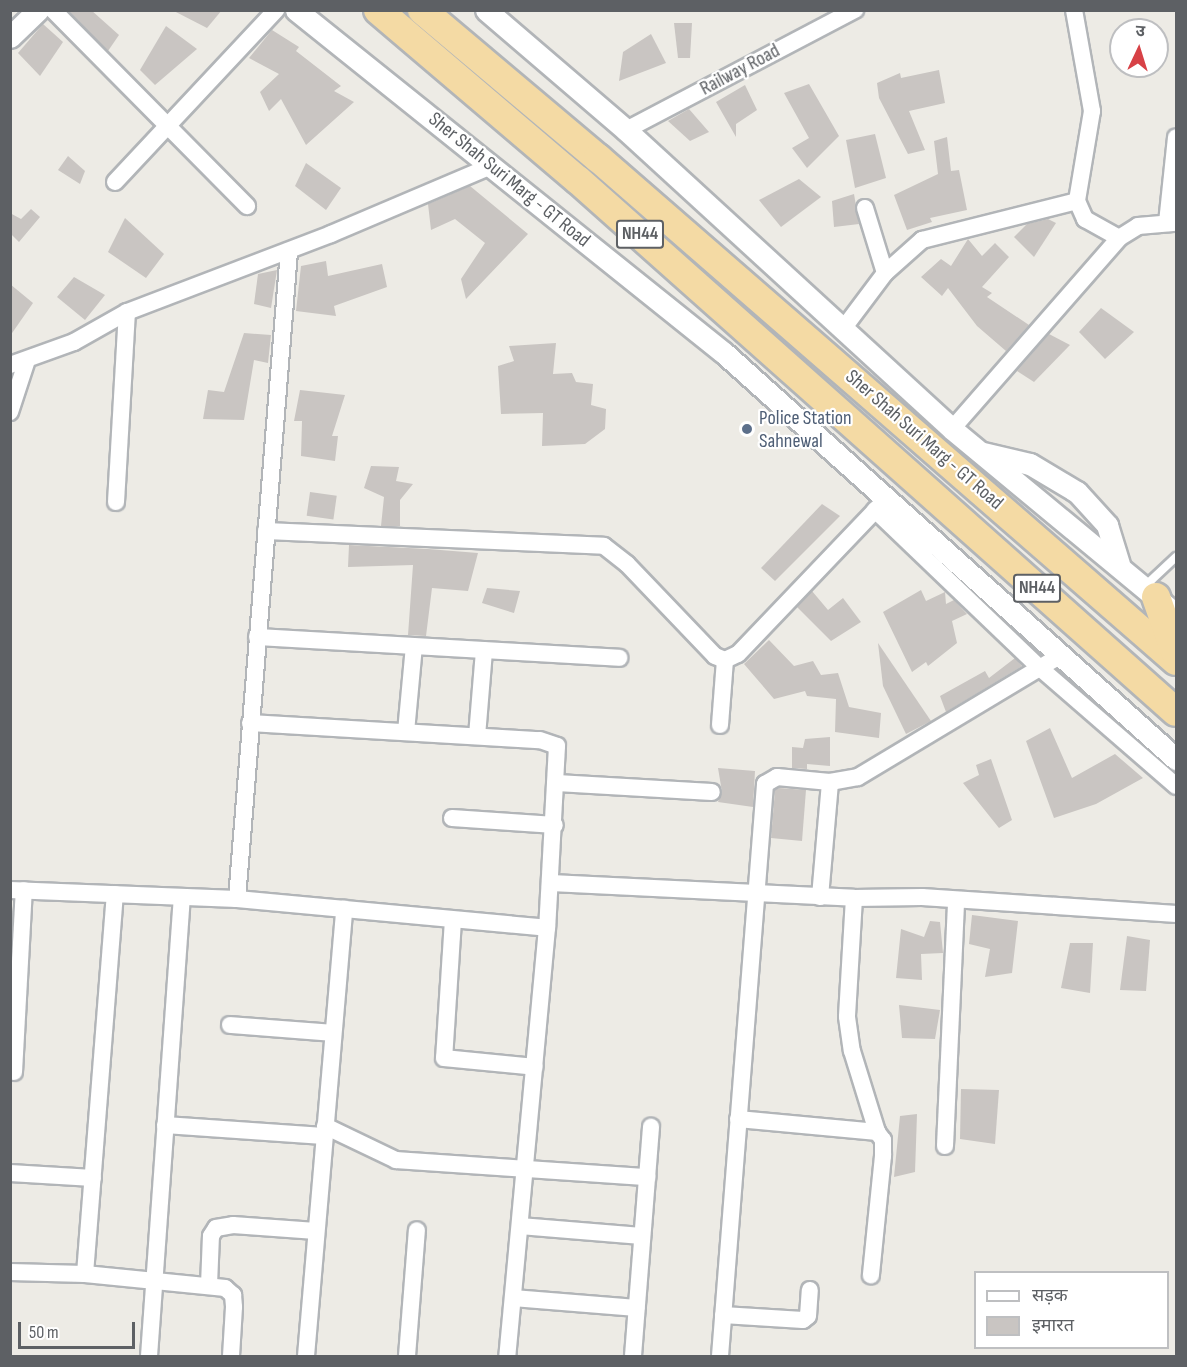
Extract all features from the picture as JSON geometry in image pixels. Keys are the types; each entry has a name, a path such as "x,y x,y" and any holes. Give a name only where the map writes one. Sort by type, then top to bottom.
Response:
{"highway":[{"name":"Sher Shah Suri Marg - GT Road","path":"378,10 578,180 1176,712"},
{"name":"Sher Shah Suri Marg - GT Road","path":"422,10 607,165 1176,660"},
{"path":"1159,599 1176,654"}],"street":[{"path":"10,37 38,10"},
{"path":"53,10 247,206"},
{"path":"115,182 276,10"},
{"name":"Sher Shah Suri Marg - GT Road","path":"296,10 724,353 881,504 1061,655 1176,759"},
{"name":"Sher Shah Suri Marg - GT Road","path":"486,10 626,130 952,429 1159,599"},
{"name":"Railway Road","path":"626,130 855,10"},
{"path":"1074,10 1092,111 1077,201 1085,219 1119,238"},
{"path":"952,429 1119,238 1138,226 1172,223 1176,137"},
{"path":"10,365 74,342 128,312 289,251 491,166"},
{"path":"843,329 885,273 909,248 942,232 1077,201"},
{"path":"865,208 885,273"},
{"path":"237,899 289,251"},
{"path":"116,502 128,312"},
{"path":"10,412 27,360"},
{"path":"982,453 1030,464 1077,492 1107,525 1119,564"},
{"path":"266,531 604,546 627,564 715,656 725,660 738,654 881,504 1040,668 1176,786"},
{"path":"257,637 620,658"},
{"path":"406,732 414,646"},
{"path":"477,736 484,650"},
{"path":"720,1356 755,893 768,780 783,776 830,782 871,772 1061,655"},
{"path":"720,726 725,660"},
{"path":"1081,703 1098,688"},
{"path":"250,723 477,736 554,743 558,751 547,928 507,1356"},
{"path":"820,897 830,782"},
{"path":"557,783 712,792"},
{"path":"452,818 555,825"},
{"path":"550,883 820,897 956,900 1176,914"},
{"path":"14,1072 17,890 237,899 547,928"},
{"path":"85,1274 115,894"},
{"path":"149,1356 182,897"},
{"path":"854,898 847,1017 852,1051 877,1132 882,1140 883,1156 872,1275"},
{"path":"945,1146 956,900"},
{"path":"306,1356 344,909"},
{"path":"453,920 443,1057 535,1067"},
{"path":"230,1025 333,1033"},
{"path":"738,1119 877,1132"},
{"path":"165,1125 325,1131 396,1160 647,1177"},
{"path":"633,1356 651,1127"},
{"path":"10,1173 93,1178"},
{"path":"209,1285 212,1236 216,1228 232,1225 316,1231"},
{"path":"520,1226 642,1236"},
{"path":"407,1356 417,1230"},
{"path":"10,1272 85,1274 225,1288 233,1295 231,1356"},
{"path":"723,1315 803,1320 808,1316 810,1290"},
{"path":"513,1298 637,1308"}],"lane":[{"path":"1159,599 1176,557"}],"building":[{"path":"68,10 91,10 119,35 108,51"},
{"path":"172,10 222,10 207,28"},
{"path":"674,23 692,23 690,58 678,58"},
{"path":"43,24 63,42 40,76 18,53"},
{"path":"166,26 197,49 155,85 140,70"},
{"path":"272,30 299,47 296,51 341,86 334,91 354,102 306,145 281,99 269,111 260,92 279,74 249,58"},
{"path":"651,34 666,63 619,81 623,52"},
{"path":"939,70 945,103 909,111 925,150 908,154 879,98 877,83 900,73 901,78"},
{"path":"809,84 839,136 807,168 792,148 809,138 784,93"},
{"path":"745,85 757,110 736,124 736,137 716,102"},
{"path":"689,109 709,132 690,141 668,121"},
{"path":"875,134 886,178 855,188 846,140"},
{"path":"947,137 951,171 959,170 967,210 930,218 932,222 907,230 894,195 938,174 934,141"},
{"path":"68,156 85,171 80,184 58,170"},
{"path":"306,163 341,188 326,210 295,186"},
{"path":"799,179 821,197 781,227 759,200"},
{"path":"470,186 528,234 466,299 461,279 485,243 455,219 431,230 428,204"},
{"path":"854,194 859,224 834,227 832,201"},
{"path":"31,209 40,217 19,242 10,233 10,213 21,219"},
{"path":"125,218 164,254 146,278 108,252"},
{"path":"1048,219 1056,223 1034,257 1014,237 1027,224"},
{"path":"968,239 982,256 995,243 1009,257 982,287 992,293 987,297 1029,325 1006,351 977,326 948,288 942,296 921,277 941,259 951,266"},
{"path":"326,261 328,276 382,264 387,287 334,306 336,316 296,311 301,266"},
{"path":"277,270 271,308 254,304 258,274"},
{"path":"74,277 105,295 85,320 57,297"},
{"path":"10,284 33,303 10,336"},
{"path":"1101,308 1134,332 1105,359 1079,332"},
{"path":"244,333 271,335 268,363 254,360 244,420 203,419 208,390 224,392"},
{"path":"1049,334 1070,345 1034,382 1017,371"},
{"path":"556,343 553,374 572,373 576,382 593,384 591,405 606,409 605,429 585,444 542,446 543,413 501,414 498,366 514,361 509,346"},
{"path":"300,390 345,395 332,436 338,436 335,461 301,456 302,421 294,421"},
{"path":"371,466 399,467 396,481 413,484 400,500 400,526 381,526 384,497 364,488"},
{"path":"310,492 337,496 333,520 307,516"},
{"path":"822,504 840,516 775,581 761,568"},
{"path":"349,545 478,553 468,591 432,588 426,636 408,635 413,565 348,567"},
{"path":"487,588 520,591 514,613 482,603"},
{"path":"921,590 926,601 945,592 946,604 954,600 967,614 952,621 957,643 928,666 926,662 912,672 883,612"},
{"path":"812,591 828,610 843,598 861,622 831,641 797,607"},
{"path":"769,640 794,666 813,661 821,675 838,673 849,707 881,713 879,738 835,732 836,699 807,696 805,691 774,699 744,664"},
{"path":"878,643 931,721 906,734 883,686"},
{"path":"1015,658 1022,666 946,712 940,696 985,671 989,678"},
{"path":"1050,728 1072,778 1115,754 1143,778 1096,804 1054,818 1026,741"},
{"path":"830,737 830,766 807,764 807,769 792,768 792,747 803,748 805,739"},
{"path":"991,759 1012,820 999,828 963,783 979,775 976,765"},
{"path":"718,768 755,771 753,807 718,802 722,792"},
{"path":"779,788 806,790 802,841 771,838 775,790"},
{"path":"972,915 1018,921 1012,973 985,977 990,949 969,944"},
{"path":"930,921 940,922 943,953 921,954 922,980 896,978 901,929 924,937"},
{"path":"1127,936 1150,940 1146,991 1120,990"},
{"path":"1070,943 1093,943 1090,993 1061,988"},
{"path":"899,1005 940,1010 935,1039 902,1038"},
{"path":"961,1089 999,1090 995,1144 960,1139"},
{"path":"917,1114 915,1172 894,1177 900,1116"}],"place":[{"name":"Police Station Sahnewal","path":"747,429"}]}
